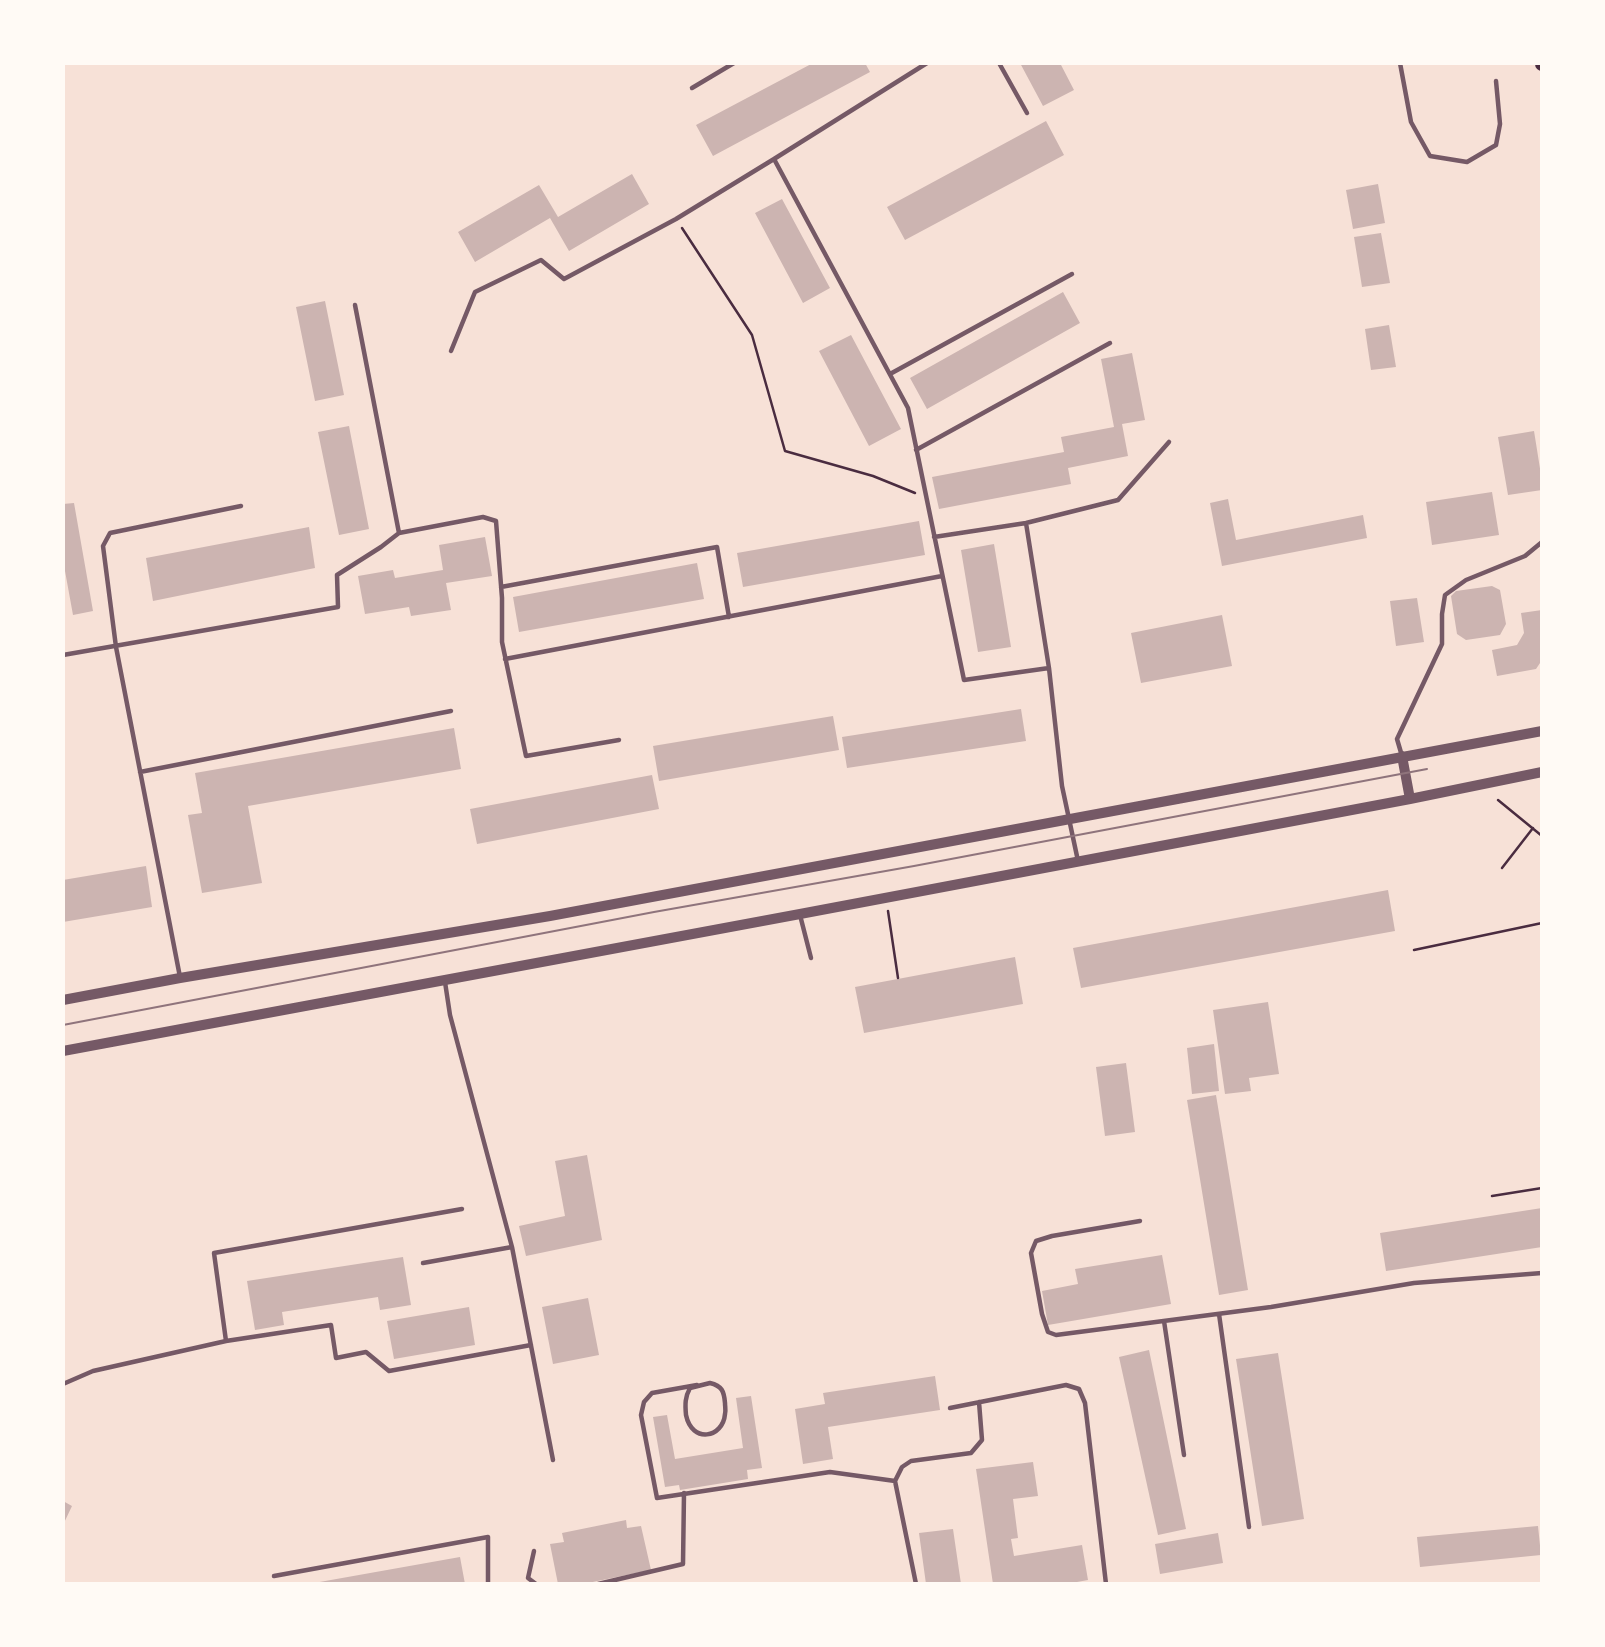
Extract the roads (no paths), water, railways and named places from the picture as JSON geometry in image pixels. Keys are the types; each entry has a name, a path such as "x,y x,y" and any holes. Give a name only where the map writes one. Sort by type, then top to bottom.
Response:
{"street":[{"path":"63,1000 550,916 1542,731"},
{"path":"1402,756 1410,799"},
{"path":"63,1051 1078,862 1542,772"}],"lane":[{"path":"692,88 734,63"},
{"path":"451,351 475,292 541,260 564,278 676,219 927,63"},
{"path":"999,63 1027,113"},
{"path":"1400,63 1411,121 1430,156 1467,162 1496,145 1500,124 1496,81"},
{"path":"774,159 908,408 964,681 1049,668"},
{"path":"890,374 1072,274"},
{"path":"355,305 400,533"},
{"path":"916,450 1110,343"},
{"path":"934,537 1026,523 1118,500 1169,442"},
{"path":"180,978 116,647 103,546 110,533 241,506"},
{"path":"63,655 338,607 337,575 400,533 483,517 496,521 502,642 526,756 619,740"},
{"path":"1026,523 1049,668 1062,786 1078,862"},
{"path":"1402,756 1397,739 1442,645 1442,614 1446,595 1466,580 1525,556 1542,542"},
{"path":"501,587 716,547 730,617"},
{"path":"505,659 942,576"},
{"path":"140,772 451,711"},
{"path":"800,914 811,958"},
{"path":"445,981 450,1016 512,1247 553,1460"},
{"path":"226,1341 214,1253 462,1209"},
{"path":"1140,1221 1036,1241 1031,1253 1048,1332 1056,1335 1219,1314 1414,1283 1542,1273"},
{"path":"423,1263 512,1247"},
{"path":"1219,1314 1250,1527"},
{"path":"1164,1321 1184,1455"},
{"path":"63,1384 93,1371 226,1341 331,1325 336,1358 366,1353 389,1371 531,1345"},
{"path":"697,1385 690,1388 687,1394 685,1405 688,1422 692,1429 700,1434 715,1431 726,1416 724,1391 719,1385 710,1383 697,1385 652,1393 640,1415 657,1498 830,1472 895,1481"},
{"path":"950,1408 1066,1385 1079,1389 1085,1403 1106,1584"},
{"path":"916,1584 895,1481 902,1467 911,1461 971,1453 982,1440 979,1402"},
{"path":"598,1584 682,1564 684,1493"},
{"path":"274,1576 488,1537 488,1584"},
{"path":"534,1551 528,1578 536,1584"}],"tram line":[{"path":"63,1025 1427,769"}]}
